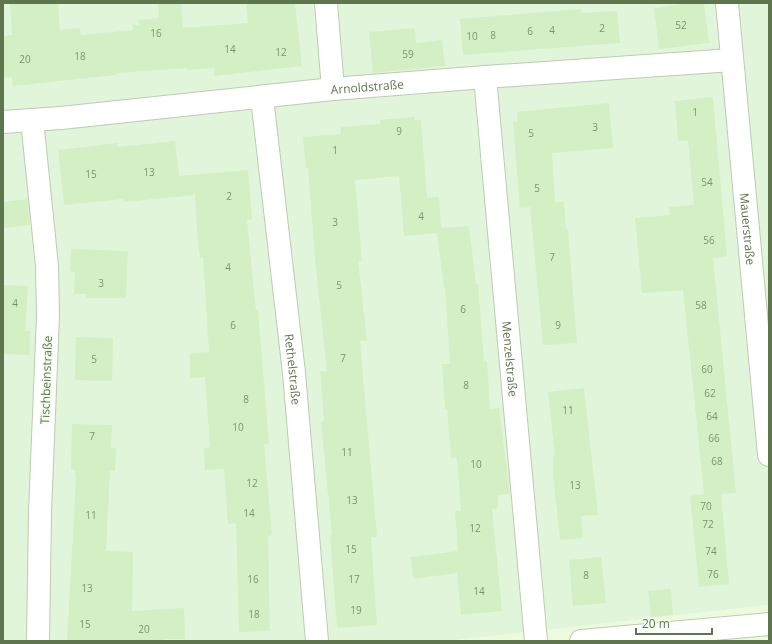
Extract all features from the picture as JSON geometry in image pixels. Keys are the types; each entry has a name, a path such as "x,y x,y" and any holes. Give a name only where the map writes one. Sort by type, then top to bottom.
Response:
{"street":[{"path":"326,3 333,89"},
{"name":"Mauerstraße","path":"727,3 769,455"},
{"name":"Arnoldstraße","path":"3,122 262,98 333,89 732,60"},
{"name":"Menzelstraße","path":"485,77 536,641"},
{"name":"Rethelstraße","path":"262,98 294,373 317,641"},
{"name":"Tischbeinstraße","path":"32,120 46,266 48,315 40,512 38,641"},
{"path":"581,641 769,624"}],"shaded area":[{"path":"3,3 769,3 769,605 448,641 3,641"},
{"path":"769,605 769,641 448,641"}],"building":[{"path":"10,3 58,3 60,30 80,28 81,35 133,30 132,25 139,25 138,20 159,18 158,4 181,3 183,28 248,23 246,3 295,3 302,66 214,76 214,68 187,70 187,68 116,73 116,75 13,86 12,77 3,78 3,36 12,35"},
{"path":"689,3 704,3 709,43 659,49 654,8"},
{"path":"581,9 581,13 617,11 620,43 463,55 460,19"},
{"path":"415,28 416,43 442,40 445,66 373,73 369,32"},
{"path":"713,97 727,257 713,258 736,493 721,494 729,584 699,587 690,496 704,494 683,290 642,293 635,218 670,215 669,207 694,205 688,141 678,141 675,101"},
{"path":"609,103 613,148 552,153 555,202 564,202 566,229 568,229 577,343 543,345 530,207 520,208 513,122 518,122 517,112"},
{"path":"415,117 415,120 421,120 427,198 439,197 441,228 469,226 476,284 478,284 484,361 487,361 490,409 499,408 510,494 498,495 498,508 492,509 502,611 461,615 457,573 413,579 411,557 458,551 455,511 461,511 457,458 451,458 447,409 445,409 442,364 450,364 445,288 437,233 404,236 399,176 355,180 362,261 358,261 367,340 360,341 377,537 371,537 377,625 337,628 330,535 332,535 321,422 324,421 320,371 327,371 315,260 308,168 306,168 303,137 341,134 341,127 381,124 380,120"},
{"path":"175,141 179,176 248,170 252,219 247,220 256,311 258,310 269,444 264,444 272,535 268,536 270,631 239,632 236,523 228,524 224,469 205,470 204,448 210,447 205,377 190,378 190,353 209,352 203,258 200,258 198,244 195,195 124,202 123,199 64,205 58,150 117,143 118,147"},
{"path":"28,199 30,225 3,228 3,202"},
{"path":"71,249 128,251 126,298 86,298 87,294 74,294 75,272 70,271"},
{"path":"3,285 28,286 25,331 30,331 30,355 3,354"},
{"path":"76,337 113,338 112,381 75,380"},
{"path":"584,388 598,515 581,516 583,538 560,540 553,474 553,455 555,456 548,392"},
{"path":"72,424 112,425 111,448 116,448 115,471 110,471 106,551 133,552 132,611 184,608 185,639 163,639 162,641 67,641 76,480 75,470 71,470"},
{"path":"601,557 606,603 573,606 569,560"},
{"path":"671,589 673,615 651,617 648,591"}]}
